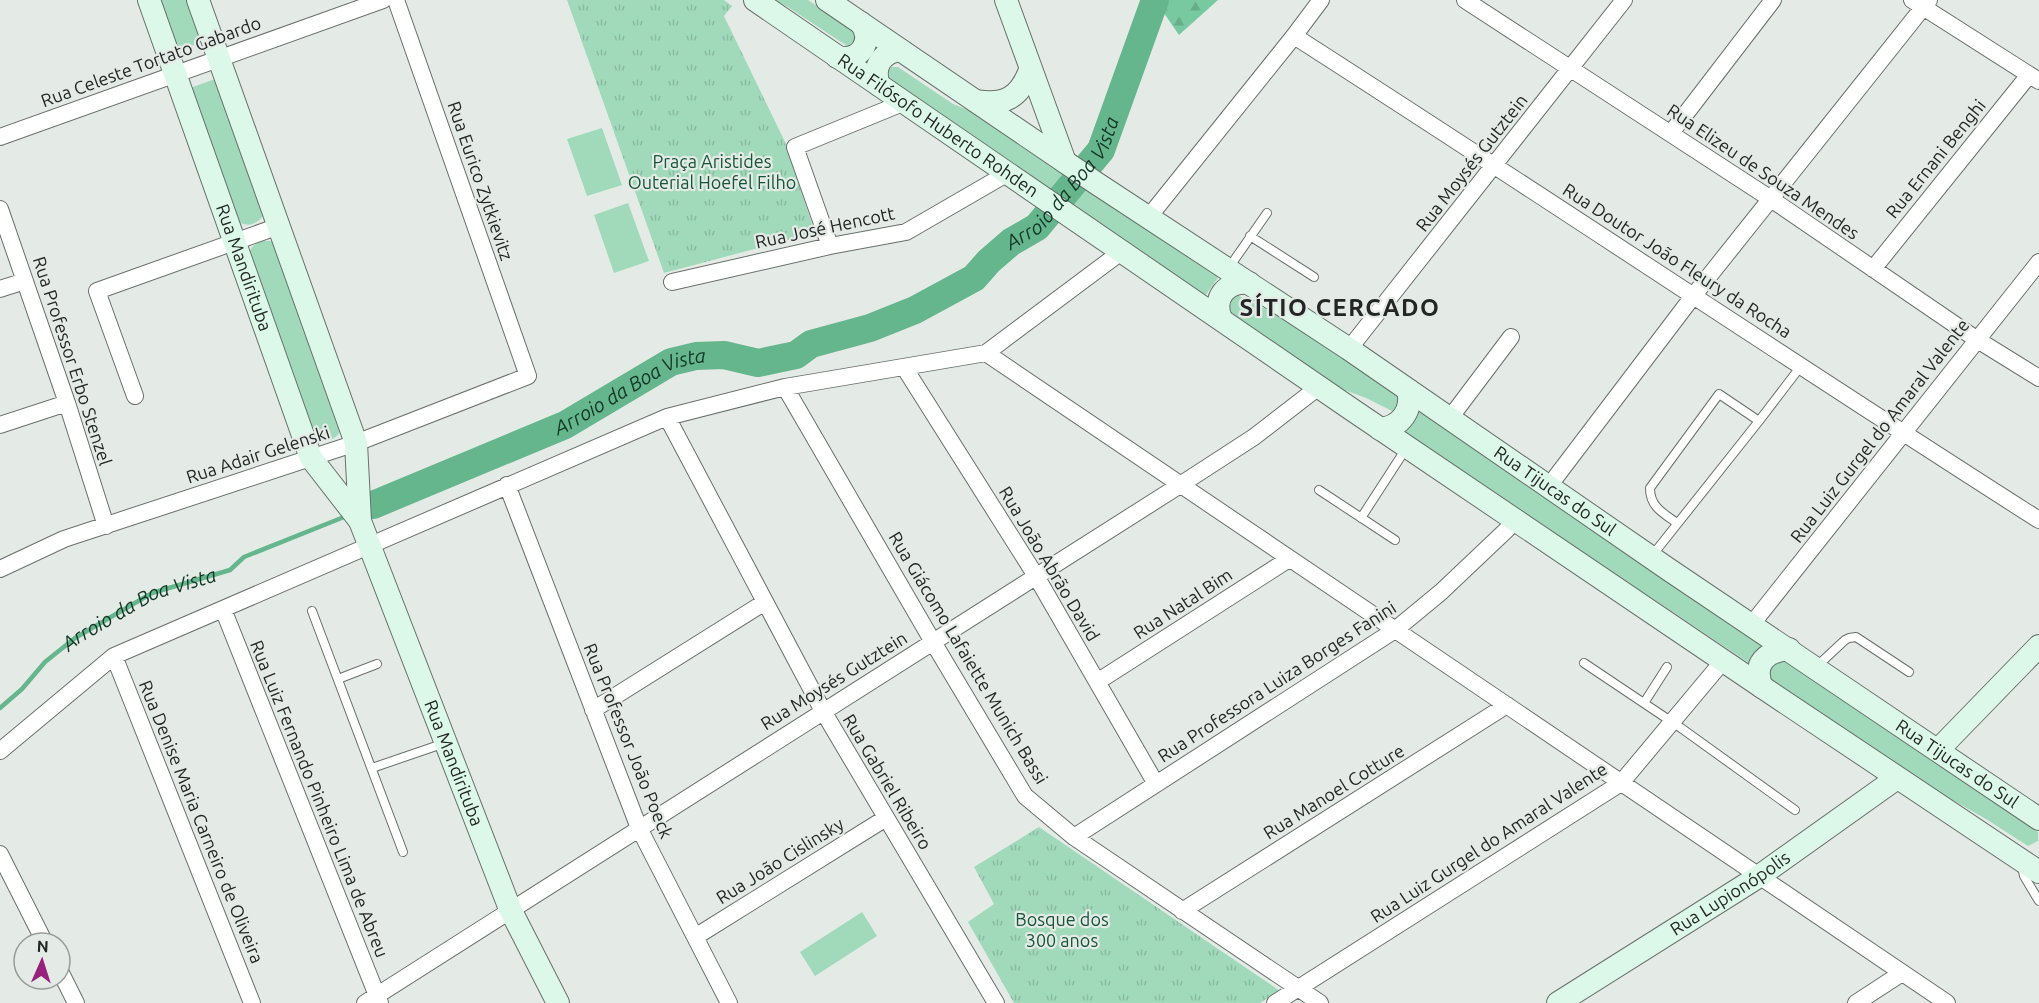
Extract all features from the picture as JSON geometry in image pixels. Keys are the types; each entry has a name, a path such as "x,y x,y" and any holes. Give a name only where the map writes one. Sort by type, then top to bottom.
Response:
{"main road":[{"name":"Rua Mandirituba","path":"149,0 311,458 360,521 510,909 558,1003"},
{"name":"Rua Mandirituba","path":"198,0 356,443 360,521"},
{"name":"Rua Filósofo Huberto Rohden","path":"755,0 1121,252"},
{"path":"827,0 1067,163"},
{"path":"1006,0 1030,70 1067,163"},
{"path":"837,57 843,59 856,56 865,47 866,34 861,23"},
{"path":"879,85 876,73 880,61 889,53 900,50"},
{"path":"976,101 990,104 1004,101 1016,94 1025,83 1030,70"},
{"name":"Rua Tijucas do Sul","path":"1067,163 1349,349 1651,557 2034,812"},
{"path":"1121,252 1897,778 2029,856 2039,872"},
{"path":"1221,319 1217,306 1222,293 1234,284 1249,283"},
{"path":"1380,429 1394,425 1405,416 1409,403 1408,390"},
{"path":"1938,750 2039,646"},
{"path":"1762,687 1758,675 1765,657 1776,651 1789,649"},
{"name":"Rua Lupionópolis","path":"1558,1003 1758,877 1897,778"}],"street":[{"name":"Rua Celeste Tortato Gabardo","path":"0,137 383,0"},
{"name":"Rua Eurico Zytkievitz","path":"396,0 528,376"},
{"path":"1148,218 1321,0"},
{"name":"Rua Elizeu de Souza Mendes","path":"1465,0 1771,199 1977,339 2039,378"},
{"name":"Rua Moysés Gutztein","path":"1349,349 1624,0"},
{"path":"1671,134 1773,0"},
{"path":"1549,486 1922,3 2034,78"},
{"name":"Rua Doutor João Fleury da Rocha","path":"1294,36 1904,434 2039,519"},
{"name":"Rua Ernani Benghi","path":"1873,269 2034,78"},
{"path":"830,246 795,147 905,102"},
{"name":"Rua José Hencott","path":"672,282 830,246 906,232 1008,173"},
{"name":"Rua Professor Erbo Stenzel","path":"0,209 67,403 106,526"},
{"path":"135,396 97,291 279,226"},
{"path":"0,751 114,656 667,417 784,387 986,353 1121,252"},
{"name":"Rua Luiz Gurgel do Amaral Valente","path":"1752,624 2039,262"},
{"path":"0,289 25,281"},
{"path":"1450,418 1511,337"},
{"path":"986,353 1947,1003"},
{"name":"Rua João Abrão David","path":"903,367 1036,576 1156,784"},
{"name":"Rua Adair Gelenski","path":"0,570 64,539 356,443 528,376"},
{"name":"Rua Moysés Gutztein","path":"374,1001 510,909 1254,437 1320,386"},
{"name":"Rua Giácomo Lafaiette Munich Bassi","path":"784,387 1025,796 1074,837 1320,1003"},
{"path":"0,425 67,403"},
{"name":"Rua Gabriel Ribeiro","path":"667,417 823,711 996,1003"},
{"name":"Rua Professor João Poeck","path":"507,485 639,828 729,1003"},
{"name":"Rua Professora Luiza Borges Fanini","path":"1074,837 1395,630 1441,592 1517,520"},
{"name":"Rua Natal Bim","path":"1097,682 1289,559"},
{"path":"593,710 765,602"},
{"name":"Rua Luiz Fernando Pinheiro Lima de Abreu","path":"223,609 374,1001"},
{"name":"Rua Denise Maria Carneiro de Oliveira","path":"114,656 252,1003"},
{"name":"Rua Luiz Gurgel do Amaral Valente","path":"1275,1003 1621,783 1723,661"},
{"name":"Rua Manoel Cotture","path":"1182,911 1507,705"},
{"name":"Rua João Cislinsky","path":"695,937 886,818"},
{"path":"0,854 39,931"},
{"path":"1856,1003 1902,973"}],"lane":[{"path":"1228,270 1267,213"},
{"path":"1250,236 1314,277"},
{"path":"1651,557 1801,366"},
{"path":"1677,523 1653,506 1650,488 1719,394 1759,421"},
{"path":"1360,518 1407,447"},
{"path":"1318,490 1395,540"},
{"path":"312,611 403,852"},
{"path":"1815,667 1849,638 1856,637 1909,672"},
{"path":"1584,663 1673,722 1795,810"},
{"path":"338,679 377,664"},
{"path":"1644,703 1667,667"},
{"path":"372,768 445,742"},
{"path":"2029,856 2024,876 2039,901"}],"green space":[{"path":"158,0 191,0 205,41 177,51"},
{"name":"Praça Aristides Outerial Hoefel Filho","path":"567,0 724,0 732,6 724,16 785,142 815,233 664,273"},
{"path":"774,0 808,0 856,32 857,37 853,44 847,46"},
{"path":"1155,0 1218,0 1179,35"},
{"path":"891,67 898,67 953,104 981,115 1220,275 1205,296 887,77"},
{"path":"218,78 263,216 251,224 243,224 236,220 190,88"},
{"path":"602,128 622,185 587,196 567,139"},
{"path":"628,203 649,261 614,273 594,215"},
{"path":"260,241 275,243 341,430 330,440 316,439 250,251"},
{"path":"1235,296 1292,321 1401,393 1404,403 1394,412 1334,386 1226,313 1225,304"},
{"path":"1421,410 1765,643 1749,663 1399,429 1414,420"},
{"path":"1785,660 2038,832 2038,841 2028,846 1933,789 1770,680 1768,670 1770,666"},
{"name":"Bosque dos 300 anos","path":"1039,827 1280,991 1260,1003 1014,1003 968,922 994,904 974,867"},
{"path":"862,912 877,936 815,976 800,952"}],"waterway":[{"name":"Arroio da Boa Vista","path":"373,505 565,425 671,362 696,356 724,355 758,363 796,355 811,344 870,328 915,310 974,278 1011,242 1037,227 1101,150 1155,0"},
{"name":"Arroio da Boa Vista","path":"0,708 22,689 45,662 75,638 152,593 230,570 244,557 349,515"}],"district":[{"name":"SÍTIO CERCADO","path":"1340,308"}]}
